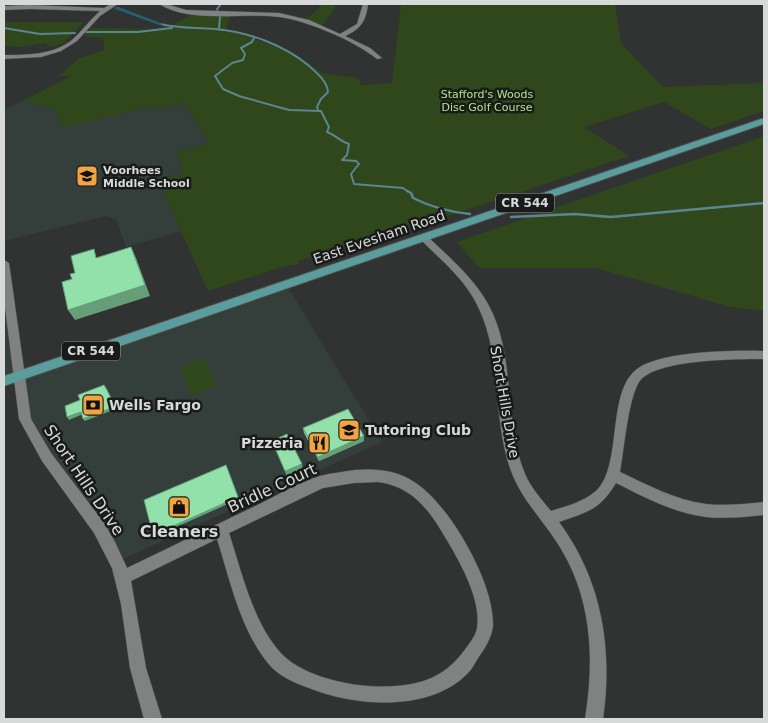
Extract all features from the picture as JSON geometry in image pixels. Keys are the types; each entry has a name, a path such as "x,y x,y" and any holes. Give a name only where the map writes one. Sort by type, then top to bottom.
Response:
{"main road":[{"name":"East Evesham Road","path":"4,380 764,121"}],"street":[{"path":"4,58 42,55 63,48 74,40 104,10 115,4"},
{"path":"162,4 173,10 192,13 288,16 307,20 368,49 379,58"},
{"path":"340,36 356,30 362,24 366,4"},
{"path":"4,8 18,5 104,10"},
{"name":"Short Hills Drive","path":"424,238 462,276 478,296 487,312 495,342 512,452 518,472 527,489 567,545 594,608 601,650 600,687 594,719"},
{"name":"Short Hills Drive","path":"4,263 25,419 32,436 56,473 95,522 119,567 138,670 153,719"},
{"path":"548,519 586,506 602,494 613,475 627,397 631,386 640,373 666,362 764,354"},
{"name":"Bridle Court","path":"121,578 221,530 321,482 356,475 374,475 410,484 430,503 449,528 479,590 485,629 469,660 447,680 415,693 377,695 324,686 286,670 267,649 249,614 221,530"},
{"path":"613,475 673,503 698,509 714,511 764,509"}],"shaded area":[{"name":"Voorhees Middle School","path":"22,101 56,110 62,127 153,106 155,109 184,103 209,143 176,152 184,173 158,180 181,231 126,247 116,219 106,216 4,241 4,110"},
{"path":"4,263 18,375 286,284 382,442 116,562 32,436 18,376 4,381"}],"green space":[{"path":"317,4 336,4 334,10 321,27 304,20 320,8"},
{"name":"Stafford's Woods Disc Golf Course","path":"401,4 615,4 621,43 663,87 764,83 764,111 711,129 664,102 584,127 629,156 421,225 419,224 299,261 297,265 289,265 208,291 158,180 184,173 176,152 209,143 184,103 155,109 153,106 62,128 56,110 22,101 71,76 59,76 80,58 104,50 103,38 84,36 91,28 154,29 173,25 194,13 230,16 226,29 293,52 322,73 359,78 361,85 392,83"},
{"path":"4,22 84,22 64,43 52,47 44,43 22,47 4,46"},
{"path":"764,136 764,311 730,307 596,268 480,268 456,242"},
{"path":"205,358 217,386 191,396 180,367"}],"building":[{"path":"131,247 145,285 68,310 62,282 72,279 70,274 75,273 71,256 94,249 96,258"},
{"name":"Wells Fargo","path":"104,385 111,398 108,399 111,408 83,419 81,412 67,417 65,406 80,400 78,395"},
{"path":"348,409 364,436 318,457 303,428"},
{"path":"287,434 302,464 285,471 272,441"},
{"path":"226,465 238,497 153,535 144,500"}],"waterway":[{"path":"218,12 217,9 221,4"},
{"path":"117,8 161,24"},
{"path":"219,29 220,16"},
{"path":"161,24 240,33 264,40 287,51 308,65 326,84 328,92 321,99 317,107 318,110"},
{"path":"4,28 40,34 75,33"},
{"path":"86,32 138,32 172,28"},
{"path":"254,38 252,42 241,48 245,54 243,60 232,63 215,76 223,89 239,96 289,110 321,111 329,127 327,132 349,144 347,155 342,160 356,161 359,164 351,174 354,184 403,188 409,192"},
{"path":"409,192 413,198 427,204 470,214"},
{"path":"511,217 575,214 611,217 764,203"}],"place":[{"name":"Voorhees Middle School","path":"87,176"},
{"name":"Wells Fargo","path":"93,405"},
{"name":"Tutoring Club","path":"349,430"},
{"name":"Pizzeria","path":"319,443"},
{"name":"Cleaners","path":"179,507"}]}
